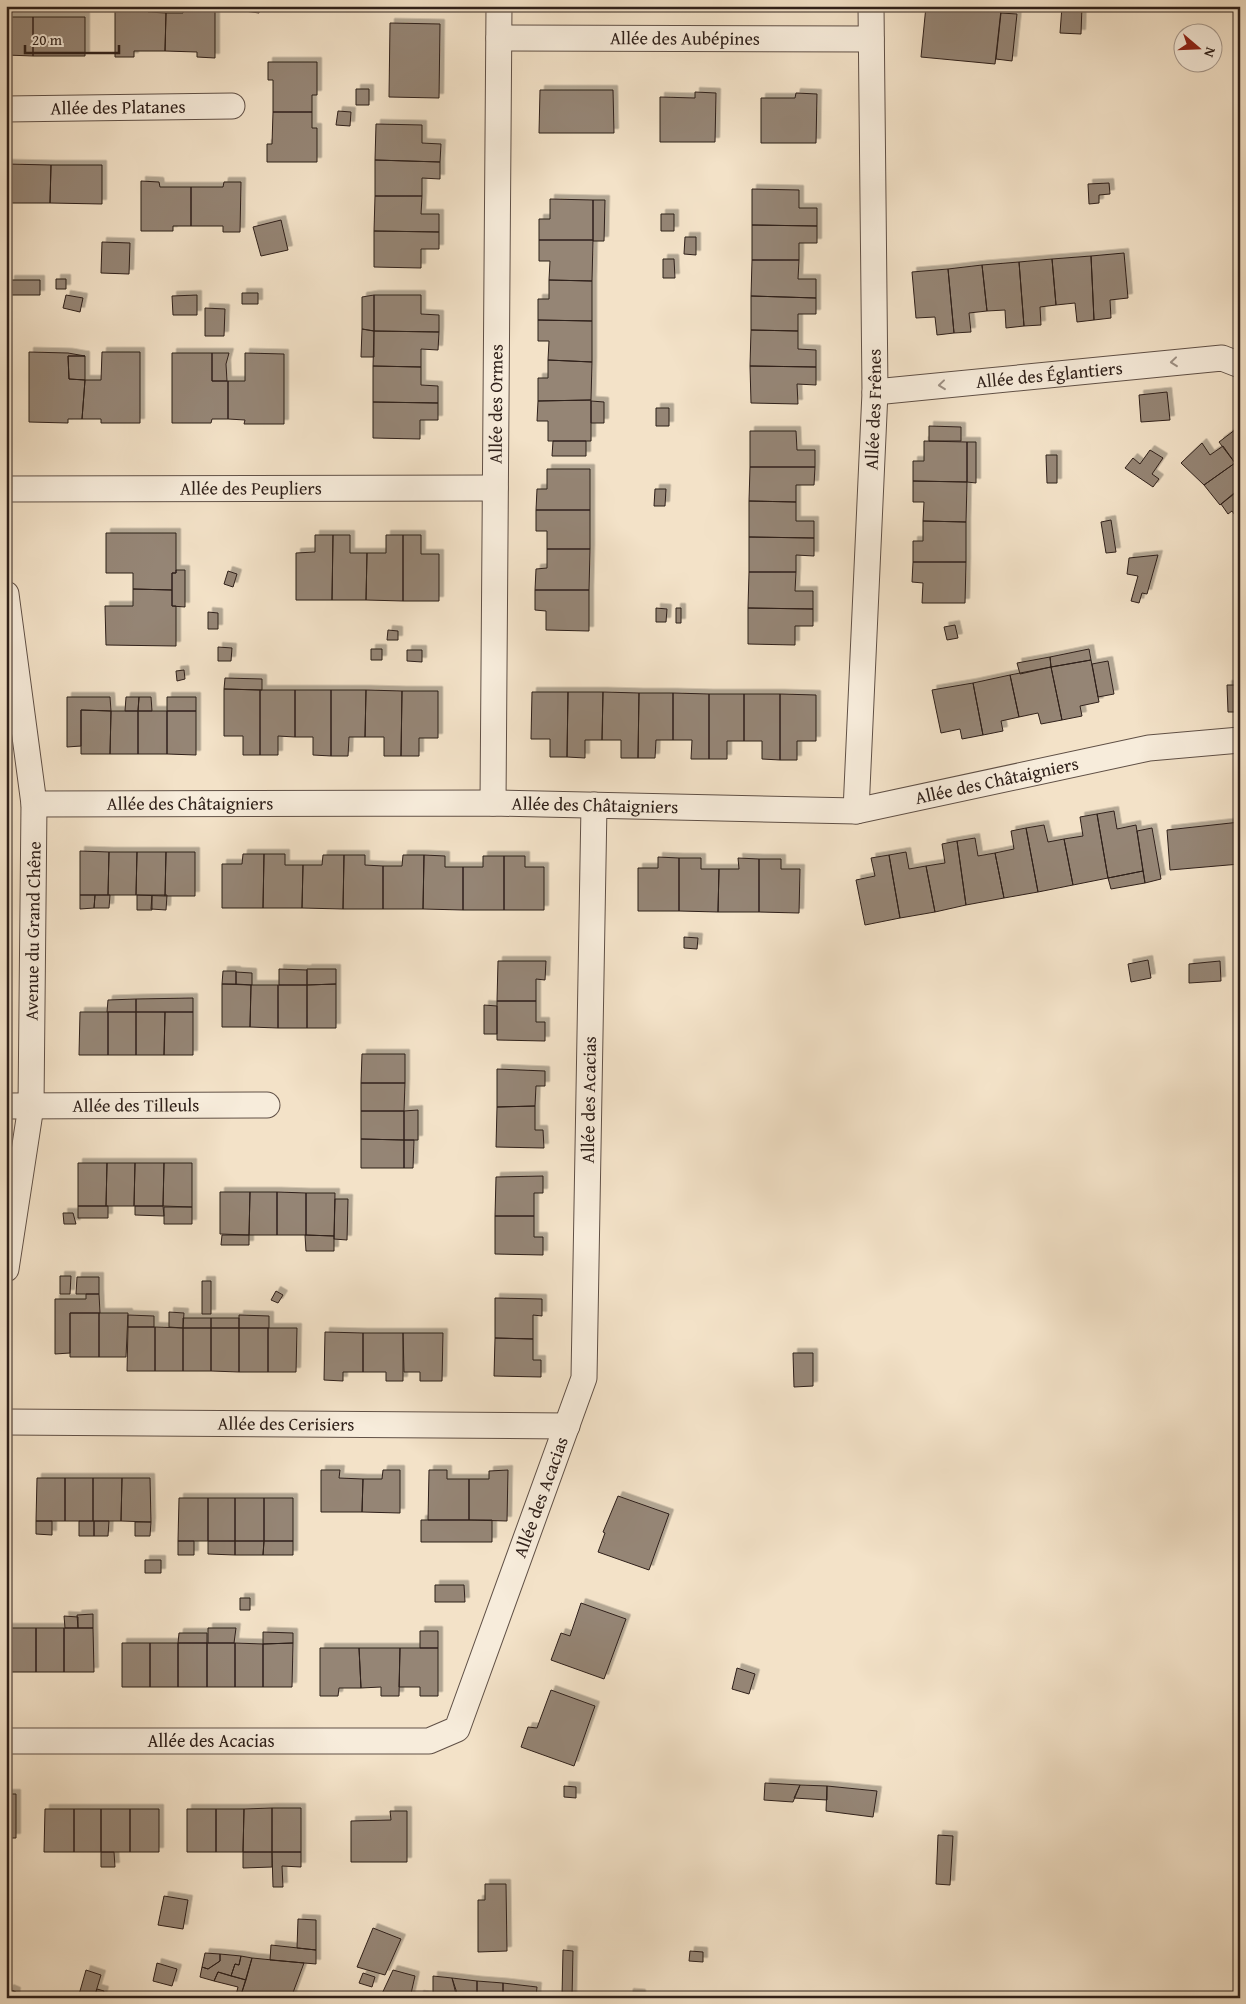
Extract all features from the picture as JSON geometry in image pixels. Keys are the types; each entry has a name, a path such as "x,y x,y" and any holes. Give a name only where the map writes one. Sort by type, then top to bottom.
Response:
{"street":[{"name":"Allée des Ormes","path":"493,803 499,6"},
{"name":"Allée des Frênes","path":"856,811 875,392 871,6"},
{"name":"Allée des Aubépines","path":"499,38 871,38"},
{"name":"Allée des Platanes","path":"6,109 232,106"},
{"name":"Allée des Églantiers","path":"875,392 1231,361"},
{"name":"Allée des Peupliers","path":"6,489 495,488"},
{"name":"Avenue du Grand Chêne","path":"6,594 34,804 31,1106 6,1268"},
{"name":"Allée des Châtaigniers","path":"34,804 493,803 856,811 1149,748 1240,740"},
{"name":"Allée des Acacias","path":"6,1741 429,1740 456,1728 584,1378 594,805"},
{"name":"Allée des Tilleuls","path":"6,1106 267,1105"},
{"name":"Allée des Cerisiers","path":"6,1422 567,1426"}],"building":[{"path":"231,6 260,6 259,13 230,9"},
{"path":"926,6 961,6 1001,10 995,64 921,57"},
{"path":"1062,6 1082,6 1081,34 1060,33"},
{"path":"115,7 148,7 148,12 166,13 165,51 134,51 134,57 115,57"},
{"path":"183,7 215,7 215,58 197,57 197,52 165,51 166,13 183,13"},
{"path":"1001,13 1017,14 1012,61 996,59"},
{"path":"6,17 33,17 33,56 6,55"},
{"path":"33,17 85,17 85,56 33,56"},
{"path":"390,23 440,24 439,98 389,97"},
{"path":"268,62 317,62 317,95 312,95 312,112 273,112 273,80 268,80"},
{"path":"356,89 369,89 369,105 356,105"},
{"path":"540,90 613,90 614,133 539,133"},
{"path":"695,92 716,93 715,142 660,142 660,97 695,98"},
{"path":"796,93 817,94 816,143 761,143 761,98 795,98"},
{"path":"338,111 351,112 350,126 336,125"},
{"path":"273,112 312,112 312,128 317,128 317,162 267,162 267,144 272,144"},
{"path":"376,124 422,125 422,143 441,144 440,162 375,160"},
{"path":"375,160 440,162 440,179 422,178 422,196 375,196"},
{"path":"6,164 51,165 50,203 6,203"},
{"path":"51,165 102,165 102,204 50,203"},
{"path":"141,181 159,182 160,187 191,187 191,226 173,226 173,231 141,231"},
{"path":"224,182 241,182 240,232 223,232 223,226 191,226 191,187 223,187"},
{"path":"1109,183 1110,194 1099,195 1099,203 1089,204 1088,184"},
{"path":"752,189 799,190 799,208 817,208 817,226 752,225"},
{"path":"375,196 422,196 421,214 439,214 439,232 374,231"},
{"path":"550,199 593,200 593,240 539,240 539,219 550,219"},
{"path":"593,200 605,200 604,241 593,241"},
{"path":"661,214 674,214 674,231 661,231"},
{"path":"281,220 288,250 261,256 253,227"},
{"path":"752,225 817,226 817,243 799,243 799,260 752,260"},
{"path":"374,231 439,232 439,249 421,249 421,268 374,267"},
{"path":"685,237 696,237 696,255 684,254"},
{"path":"539,240 593,240 592,281 549,280 550,261 539,261"},
{"path":"102,242 130,243 129,274 101,273"},
{"path":"1124,253 1128,298 1110,300 1111,318 1094,320 1091,256"},
{"path":"1091,256 1094,320 1077,322 1075,303 1056,305 1052,259"},
{"path":"663,259 674,259 675,278 663,278"},
{"path":"1052,259 1056,305 1040,307 1041,325 1024,326 1019,262"},
{"path":"752,260 799,260 798,279 816,279 816,298 751,296"},
{"path":"1019,262 1024,326 1006,328 1005,310 987,311 982,265"},
{"path":"982,265 987,311 969,313 971,332 954,333 948,269"},
{"path":"948,269 954,333 937,335 935,317 916,318 912,272"},
{"path":"56,279 66,279 66,289 56,289"},
{"path":"10,280 40,280 40,295 10,295"},
{"path":"549,280 592,281 592,321 538,320 538,299 549,299"},
{"path":"242,293 258,293 258,304 242,304"},
{"path":"66,295 83,298 80,312 63,308"},
{"path":"197,295 197,315 173,315 172,296"},
{"path":"374,295 421,295 421,314 439,315 439,332 374,331"},
{"path":"374,295 374,331 362,329 362,297"},
{"path":"751,296 816,298 816,314 798,314 798,331 751,330"},
{"path":"205,308 225,309 224,336 205,336"},
{"path":"538,320 592,321 592,362 548,360 549,341 538,341"},
{"path":"362,329 374,331 374,357 361,357"},
{"path":"751,330 798,331 798,349 816,350 816,367 750,366"},
{"path":"374,331 439,332 438,350 421,349 421,367 373,366"},
{"path":"29,352 68,353 85,356 68,356 69,379 85,380 82,419 68,419 68,423 29,422"},
{"path":"102,352 140,352 140,423 101,423 101,419 82,419 85,380 101,380"},
{"path":"172,353 212,353 212,381 228,381 228,419 212,419 211,423 172,423"},
{"path":"212,353 229,353 226,364 227,381 212,381"},
{"path":"245,353 284,354 284,424 244,424 245,420 228,419 228,381 245,381"},
{"path":"68,356 85,356 85,380 69,379"},
{"path":"548,360 592,362 591,400 538,401 538,378 548,378"},
{"path":"373,366 421,367 421,385 438,386 438,403 373,402"},
{"path":"750,366 816,367 816,385 797,384 798,404 751,403"},
{"path":"1167,392 1170,420 1141,422 1139,395"},
{"path":"591,400 591,441 548,441 548,421 537,421 538,401"},
{"path":"591,401 604,402 604,423 591,423"},
{"path":"373,402 438,403 438,420 420,420 420,439 373,438"},
{"path":"656,408 669,408 669,426 656,426"},
{"path":"929,426 961,427 961,441 929,441"},
{"path":"1240,426 1240,459 1235,463 1219,442"},
{"path":"750,431 796,431 797,450 815,450 815,467 750,467"},
{"path":"553,441 586,441 586,456 552,456"},
{"path":"924,441 967,442 967,482 913,481 913,461 924,461"},
{"path":"967,442 976,442 976,483 967,482"},
{"path":"1202,443 1210,455 1223,446 1235,463 1204,485 1181,463"},
{"path":"1150,450 1163,458 1152,474 1159,479 1153,487 1125,468 1133,458 1140,464"},
{"path":"1046,455 1057,455 1057,483 1047,483"},
{"path":"1235,463 1240,468 1239,490 1220,505 1204,485"},
{"path":"750,467 815,467 814,485 796,485 796,502 749,501"},
{"path":"547,469 590,469 590,510 536,510 537,489 547,489"},
{"path":"913,481 967,482 966,522 923,521 924,502 913,502"},
{"path":"1240,488 1239,521 1232,511 1228,514 1221,504"},
{"path":"655,489 666,489 665,506 654,506"},
{"path":"749,501 796,502 796,521 814,521 814,538 749,537"},
{"path":"536,510 590,510 590,549 547,549 547,531 536,531"},
{"path":"1111,520 1116,552 1106,553 1101,522"},
{"path":"923,521 966,522 966,562 913,562 913,541 923,541"},
{"path":"106,533 176,533 176,573 172,573 172,590 133,589 133,573 106,573"},
{"path":"315,535 333,535 332,600 296,600 296,553 315,552"},
{"path":"333,535 350,535 350,553 367,553 366,600 332,600"},
{"path":"386,535 403,535 403,601 366,600 367,553 386,553"},
{"path":"403,535 421,535 421,554 439,554 439,601 403,601"},
{"path":"749,537 814,538 814,556 796,555 796,572 749,572"},
{"path":"547,549 590,549 589,590 535,590 536,569 547,568"},
{"path":"1158,555 1147,594 1142,593 1139,603 1131,601 1138,576 1127,574 1129,558"},
{"path":"913,562 966,562 965,603 922,603 923,583 912,582"},
{"path":"176,570 185,570 185,607 172,606 172,573 176,573"},
{"path":"228,571 237,574 233,587 224,584"},
{"path":"749,572 796,572 795,591 813,591 813,609 748,608"},
{"path":"133,589 172,590 172,606 176,606 176,646 106,645 105,606 133,606"},
{"path":"535,590 589,590 589,631 546,630 546,611 535,610"},
{"path":"656,608 667,609 666,622 656,622"},
{"path":"676,608 681,608 681,623 676,623"},
{"path":"748,608 813,609 813,626 795,626 795,645 748,644"},
{"path":"208,612 218,613 218,629 208,629"},
{"path":"955,625 958,638 947,640 944,627"},
{"path":"388,630 398,631 398,640 387,640"},
{"path":"218,647 232,648 231,661 218,661"},
{"path":"371,649 382,649 382,660 371,660"},
{"path":"1089,649 1091,660 1051,667 1050,657"},
{"path":"407,650 422,650 422,662 407,661"},
{"path":"1050,657 1051,667 1020,674 1017,663"},
{"path":"1091,660 1099,702 1080,706 1082,716 1062,720 1051,667"},
{"path":"1108,661 1114,694 1098,697 1092,664"},
{"path":"1051,667 1062,720 1041,724 1038,713 1019,717 1010,675"},
{"path":"184,670 185,679 177,681 176,671"},
{"path":"1010,675 1019,717 1001,721 1003,731 983,735 973,683"},
{"path":"225,678 262,679 262,690 224,689"},
{"path":"973,683 983,735 962,739 960,729 941,733 932,690"},
{"path":"1227,685 1240,685 1240,712 1228,712"},
{"path":"224,689 260,690 260,755 243,755 243,736 224,736"},
{"path":"260,690 295,690 295,737 278,736 278,755 260,755"},
{"path":"295,690 331,690 331,756 313,755 313,737 295,737"},
{"path":"331,690 366,690 365,737 349,737 348,756 331,756"},
{"path":"366,690 402,691 401,756 384,756 384,737 365,737"},
{"path":"402,691 438,691 438,738 419,738 419,756 401,756"},
{"path":"532,692 568,692 567,757 550,757 550,739 531,739"},
{"path":"568,692 603,692 602,740 585,740 585,758 567,757"},
{"path":"603,692 639,693 638,758 621,758 621,740 602,740"},
{"path":"639,693 673,693 673,740 656,740 655,758 638,758"},
{"path":"673,693 709,694 709,759 691,759 692,740 673,740"},
{"path":"709,694 744,694 744,741 727,741 727,759 709,759"},
{"path":"744,694 780,694 780,760 762,759 762,741 744,741"},
{"path":"780,694 816,695 816,741 797,741 797,760 780,760"},
{"path":"67,697 110,697 111,711 81,710 81,746 67,747"},
{"path":"126,697 139,697 138,711 125,711"},
{"path":"139,697 151,697 152,711 138,711"},
{"path":"167,697 196,697 196,711 167,711"},
{"path":"81,710 111,711 110,754 81,754"},
{"path":"111,711 138,711 138,754 110,754"},
{"path":"138,711 167,711 167,754 138,754"},
{"path":"167,711 196,711 196,755 167,754"},
{"path":"1114,811 1117,829 1136,825 1143,871 1108,878 1097,814"},
{"path":"1097,814 1108,878 1073,885 1064,839 1083,836 1080,817"},
{"path":"1240,822 1240,864 1170,870 1167,830"},
{"path":"1044,825 1048,842 1064,839 1073,885 1038,892 1026,828"},
{"path":"1026,828 1038,892 1004,898 995,853 1014,849 1011,831"},
{"path":"1152,828 1161,879 1145,883 1137,831"},
{"path":"975,838 978,856 995,853 1004,898 966,905 957,841"},
{"path":"957,841 966,905 935,912 926,866 945,863 942,844"},
{"path":"80,851 109,852 108,895 80,895"},
{"path":"109,852 137,852 136,895 108,895"},
{"path":"137,852 166,852 165,896 136,895"},
{"path":"166,852 195,852 195,896 165,896"},
{"path":"906,852 909,869 926,866 935,912 900,918 889,855"},
{"path":"243,854 264,854 263,908 222,908 222,864 242,864"},
{"path":"264,854 285,854 285,865 303,865 302,908 263,908"},
{"path":"323,855 344,855 343,909 302,908 303,865 322,865"},
{"path":"344,855 365,855 365,865 383,866 383,909 343,909"},
{"path":"403,855 424,855 423,909 383,909 383,866 402,866"},
{"path":"424,855 445,856 445,867 463,867 463,910 423,909"},
{"path":"889,855 900,918 865,925 856,880 875,876 871,858"},
{"path":"483,856 504,856 504,910 463,910 463,867 483,867"},
{"path":"504,856 525,856 525,867 544,867 544,910 504,910"},
{"path":"658,857 679,858 679,911 638,911 638,868 658,868"},
{"path":"679,858 701,858 701,869 719,869 718,912 679,911"},
{"path":"738,858 759,859 759,912 718,912 719,869 739,869"},
{"path":"759,859 781,859 781,869 800,869 799,913 759,912"},
{"path":"1143,871 1145,883 1111,889 1108,878"},
{"path":"80,895 95,895 94,908 80,909"},
{"path":"95,895 110,895 109,908 94,908"},
{"path":"137,895 152,895 152,910 137,910"},
{"path":"152,895 167,895 166,910 151,909"},
{"path":"684,937 698,938 697,949 684,948"},
{"path":"1148,960 1151,978 1131,982 1128,964"},
{"path":"498,961 546,961 545,980 536,979 536,1001 497,1001"},
{"path":"1220,961 1221,981 1189,983 1189,964"},
{"path":"279,969 307,970 307,985 279,985"},
{"path":"307,969 336,969 336,984 307,985"},
{"path":"223,971 236,971 236,984 222,984"},
{"path":"236,972 252,973 252,985 236,984"},
{"path":"222,984 251,985 250,1027 222,1027"},
{"path":"336,984 336,1028 307,1028 307,985"},
{"path":"251,985 278,985 278,1028 250,1027"},
{"path":"278,985 307,985 307,1028 278,1028"},
{"path":"193,998 193,1012 136,1012 136,999"},
{"path":"136,999 136,1012 107,1012 108,1000"},
{"path":"497,1001 536,1001 536,1022 545,1022 545,1041 497,1040"},
{"path":"484,1005 497,1006 497,1034 484,1034"},
{"path":"80,1012 108,1012 108,1055 79,1055"},
{"path":"108,1012 136,1012 136,1055 108,1055"},
{"path":"136,1012 165,1012 164,1055 136,1055"},
{"path":"165,1012 193,1012 193,1055 164,1055"},
{"path":"362,1054 405,1054 405,1083 361,1083"},
{"path":"497,1069 545,1071 545,1086 536,1086 535,1106 497,1107"},
{"path":"361,1083 405,1083 404,1111 361,1111"},
{"path":"535,1106 535,1130 543,1130 544,1148 496,1147 497,1107"},
{"path":"418,1110 418,1140 404,1140 404,1111"},
{"path":"361,1111 404,1111 404,1140 361,1139"},
{"path":"361,1139 404,1140 404,1168 361,1168"},
{"path":"404,1140 414,1140 413,1168 404,1168"},
{"path":"78,1163 107,1163 106,1206 78,1206"},
{"path":"107,1163 135,1163 134,1206 106,1206"},
{"path":"135,1163 164,1163 163,1206 134,1206"},
{"path":"164,1163 192,1163 192,1207 163,1206"},
{"path":"543,1176 543,1193 534,1193 534,1216 495,1216 496,1177"},
{"path":"220,1192 250,1192 249,1235 220,1234"},
{"path":"250,1192 277,1192 277,1235 249,1235"},
{"path":"277,1192 306,1193 306,1235 277,1235"},
{"path":"306,1193 335,1193 334,1236 306,1235"},
{"path":"335,1199 348,1199 347,1240 334,1239"},
{"path":"78,1206 108,1206 108,1218 78,1218"},
{"path":"135,1206 163,1206 164,1216 135,1215"},
{"path":"164,1207 192,1207 192,1224 164,1224"},
{"path":"63,1213 73,1213 76,1224 64,1224"},
{"path":"495,1216 534,1216 534,1237 543,1237 543,1255 495,1254"},
{"path":"222,1235 249,1235 249,1245 221,1245"},
{"path":"305,1235 334,1236 334,1251 306,1251"},
{"path":"60,1276 71,1276 70,1294 60,1294"},
{"path":"77,1277 99,1277 99,1294 76,1294"},
{"path":"202,1281 211,1281 211,1314 202,1314"},
{"path":"276,1291 283,1295 278,1303 271,1300"},
{"path":"86,1294 99,1294 100,1313 70,1313 70,1353 55,1354 55,1299 86,1299"},
{"path":"495,1298 542,1299 542,1316 533,1315 533,1339 495,1338"},
{"path":"169,1312 184,1313 183,1328 169,1327"},
{"path":"70,1313 99,1313 99,1357 70,1357"},
{"path":"99,1313 128,1313 126,1357 99,1357"},
{"path":"128,1315 154,1316 154,1327 128,1327"},
{"path":"239,1315 269,1316 269,1328 239,1328"},
{"path":"183,1318 211,1318 211,1328 183,1328"},
{"path":"211,1318 239,1318 239,1328 211,1328"},
{"path":"128,1327 155,1327 155,1371 127,1371"},
{"path":"155,1327 183,1328 183,1371 155,1371"},
{"path":"183,1328 211,1328 211,1371 183,1371"},
{"path":"211,1328 239,1328 239,1372 211,1371"},
{"path":"239,1328 268,1328 268,1372 239,1372"},
{"path":"268,1328 297,1328 296,1372 268,1372"},
{"path":"325,1332 363,1333 363,1372 343,1372 343,1381 324,1380"},
{"path":"363,1333 403,1333 403,1381 386,1381 386,1372 363,1372"},
{"path":"403,1333 443,1333 442,1381 420,1381 420,1372 404,1372"},
{"path":"495,1338 533,1339 533,1360 541,1360 541,1377 494,1376"},
{"path":"793,1353 813,1353 813,1386 794,1387"},
{"path":"321,1470 340,1470 339,1478 363,1479 362,1512 321,1512"},
{"path":"383,1470 400,1470 400,1513 362,1512 363,1479 382,1479"},
{"path":"429,1470 447,1470 447,1479 469,1479 469,1520 428,1520"},
{"path":"508,1470 507,1521 469,1520 469,1479 489,1479 489,1471"},
{"path":"37,1478 65,1478 65,1521 36,1521"},
{"path":"65,1478 93,1478 93,1521 65,1521"},
{"path":"93,1478 122,1478 121,1521 93,1521"},
{"path":"122,1478 150,1478 151,1522 121,1521"},
{"path":"618,1496 669,1514 649,1570 598,1552 605,1533 603,1532"},
{"path":"179,1498 208,1498 208,1541 178,1541"},
{"path":"208,1498 235,1498 235,1541 208,1541"},
{"path":"235,1498 264,1498 264,1541 235,1541"},
{"path":"264,1498 293,1498 293,1541 264,1541"},
{"path":"421,1520 492,1520 492,1542 421,1542"},
{"path":"36,1521 52,1521 52,1535 36,1534"},
{"path":"79,1521 94,1521 94,1536 79,1536"},
{"path":"94,1521 109,1521 108,1536 94,1536"},
{"path":"135,1522 151,1522 150,1536 135,1536"},
{"path":"178,1541 194,1541 194,1555 178,1555"},
{"path":"208,1541 235,1541 235,1555 208,1554"},
{"path":"235,1541 264,1541 263,1555 235,1555"},
{"path":"264,1541 293,1541 293,1555 263,1555"},
{"path":"145,1560 161,1560 161,1573 145,1573"},
{"path":"435,1585 464,1585 465,1602 435,1602"},
{"path":"240,1598 250,1598 250,1610 240,1610"},
{"path":"581,1603 626,1619 604,1679 551,1660 561,1633 570,1636"},
{"path":"93,1614 93,1628 78,1628 77,1615"},
{"path":"64,1616 78,1617 78,1628 65,1628"},
{"path":"6,1628 8,1628 7,1672 6,1672"},
{"path":"8,1628 36,1628 36,1672 7,1672"},
{"path":"36,1628 64,1628 64,1672 36,1672"},
{"path":"64,1628 93,1628 94,1672 64,1672"},
{"path":"208,1628 236,1628 234,1643 208,1643"},
{"path":"420,1631 438,1631 438,1648 420,1648"},
{"path":"263,1632 293,1633 293,1643 263,1644"},
{"path":"179,1633 207,1633 207,1643 178,1643"},
{"path":"122,1643 150,1643 150,1687 122,1687"},
{"path":"150,1643 178,1643 178,1687 150,1687"},
{"path":"178,1643 207,1643 207,1687 178,1687"},
{"path":"207,1643 235,1643 235,1687 207,1687"},
{"path":"235,1643 263,1644 263,1687 235,1687"},
{"path":"293,1643 292,1687 263,1687 263,1644"},
{"path":"320,1648 359,1648 361,1688 339,1688 338,1696 320,1696"},
{"path":"359,1648 400,1648 399,1696 381,1696 381,1687 361,1688"},
{"path":"400,1648 438,1648 438,1696 420,1696 420,1687 399,1687"},
{"path":"737,1668 755,1674 749,1694 732,1689"},
{"path":"551,1690 595,1706 574,1766 521,1747 528,1727 537,1728"},
{"path":"765,1783 800,1785 793,1802 764,1800"},
{"path":"800,1785 827,1786 827,1800 794,1798"},
{"path":"564,1786 576,1787 576,1798 564,1797"},
{"path":"827,1786 877,1791 873,1817 826,1811"},
{"path":"6,1794 16,1794 16,1838 6,1838"},
{"path":"272,1808 301,1808 301,1852 272,1852"},
{"path":"272,1808 272,1852 243,1852 244,1809"},
{"path":"45,1809 74,1809 74,1852 44,1852"},
{"path":"74,1809 101,1809 101,1852 74,1852"},
{"path":"101,1809 130,1809 130,1852 101,1852"},
{"path":"130,1809 159,1809 159,1852 130,1852"},
{"path":"187,1809 216,1809 216,1852 187,1852"},
{"path":"216,1809 244,1809 243,1852 216,1852"},
{"path":"390,1811 407,1811 407,1862 351,1862 351,1821 391,1820"},
{"path":"938,1835 953,1836 950,1885 936,1884"},
{"path":"101,1852 114,1852 115,1867 101,1867"},
{"path":"243,1852 272,1852 272,1867 243,1868"},
{"path":"272,1852 301,1852 301,1867 282,1866 283,1887 273,1887"},
{"path":"485,1884 506,1884 507,1951 478,1952 478,1900 485,1900"},
{"path":"164,1896 188,1900 183,1929 158,1925"},
{"path":"298,1919 316,1920 316,1950 297,1948"},
{"path":"373,1928 401,1939 385,1975 357,1967"},
{"path":"271,1945 316,1950 316,1964 270,1960"},
{"path":"563,1950 573,1951 572,1997 562,1996"},
{"path":"690,1951 703,1952 703,1962 689,1961"},
{"path":"205,1953 220,1954 220,1961 208,1969 202,1967"},
{"path":"220,1954 241,1956 239,1965 235,1964 231,1976 218,1972 214,1981 200,1977 202,1967 208,1969 220,1961"},
{"path":"241,1956 252,1958 246,1980 231,1976 235,1964 239,1965"},
{"path":"252,1958 304,1963 291,1998 251,1998 241,1995"},
{"path":"157,1963 177,1969 172,1986 153,1981"},
{"path":"86,1970 101,1975 94,1998 78,1998"},
{"path":"393,1970 415,1976 410,1998 380,1998"},
{"path":"218,1972 246,1980 241,1995 236,1995 238,1987 214,1981"},
{"path":"363,1973 375,1977 372,1987 359,1983"},
{"path":"433,1976 452,1978 457,1998 433,1998"},
{"path":"452,1978 477,1981 477,1995 457,1993"},
{"path":"477,1981 503,1983 503,1998 477,1995"},
{"path":"503,1983 537,1987 536,1998 503,1998"},
{"path":"9,1989 16,1992 15,1998 7,1995"},
{"path":"97,1989 104,1991 102,1998 94,1998"},
{"path":"629,1993 641,1994 641,1998 628,1998"},
{"path":"419,1995 431,1997 419,1998"}]}
